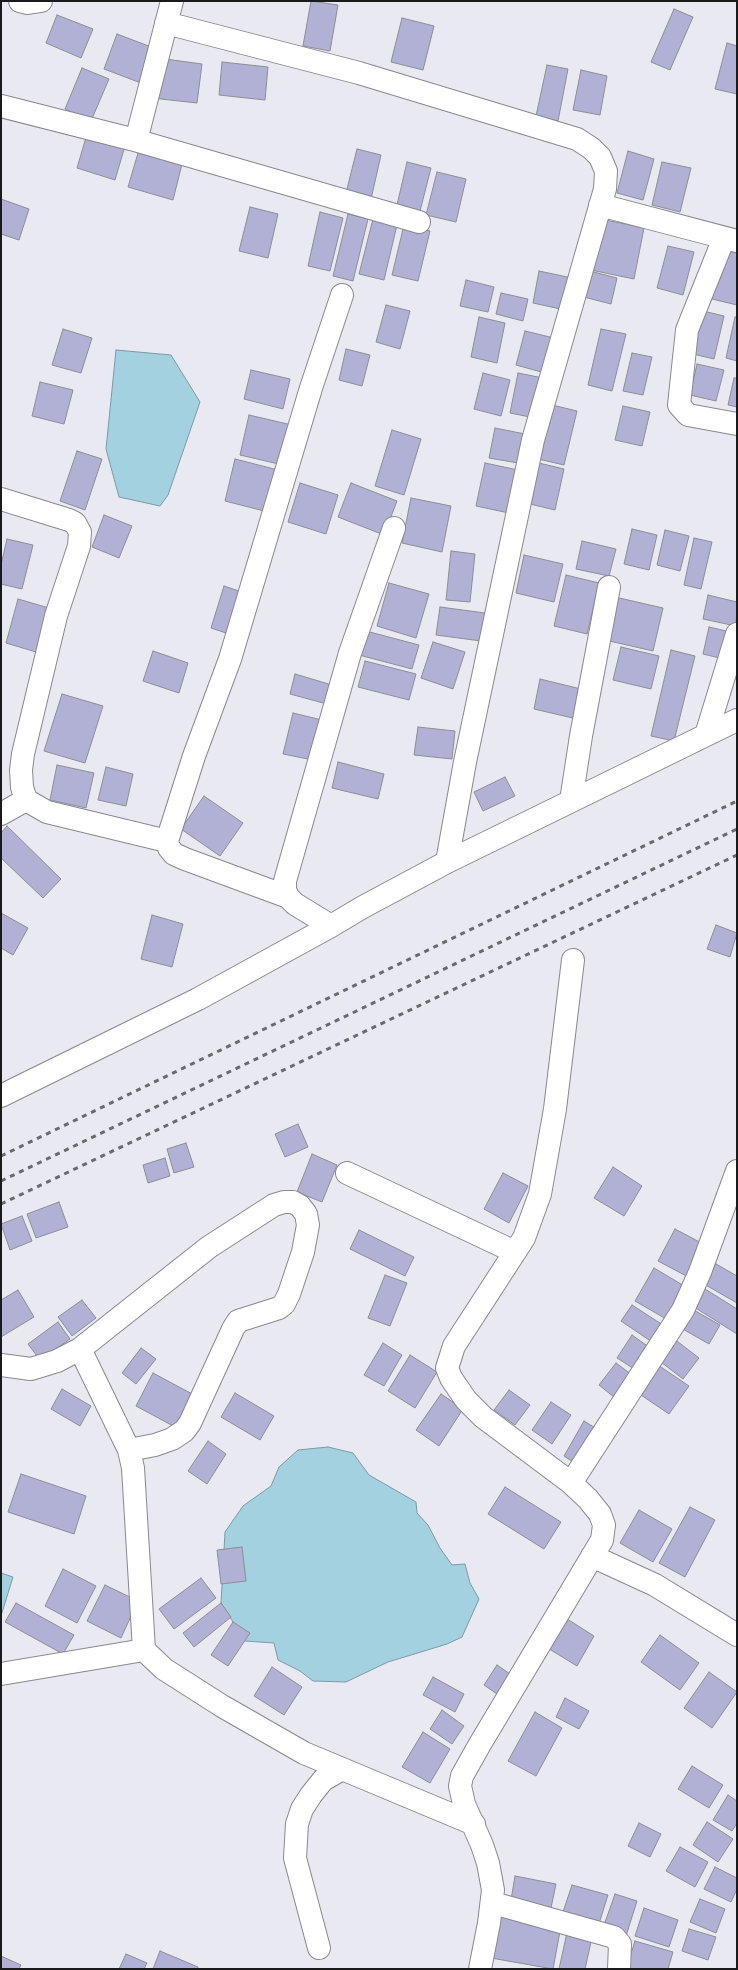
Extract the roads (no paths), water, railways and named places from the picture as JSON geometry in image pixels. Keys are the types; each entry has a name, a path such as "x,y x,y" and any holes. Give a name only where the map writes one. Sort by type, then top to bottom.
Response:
{"street":[{"path":"20,1 28,3 41,1"},
{"path":"131,139 138,133 172,1"},
{"path":"166,23 359,73 577,139 591,148 600,157 606,171 605,190 533,440 465,762 447,862"},
{"path":"1,106 124,139 131,139 419,222"},
{"path":"600,205 730,240 687,330 679,405 688,415 737,424"},
{"path":"331,926 295,904 288,897 174,854 169,848 167,841 194,756 230,659 311,388 342,295"},
{"path":"1,499 69,520 75,523 80,532 80,546 56,616 23,754 21,770 22,787 26,800 47,812 167,841"},
{"path":"288,897 285,881 341,683 394,528"},
{"path":"571,801 581,736 609,587"},
{"path":"706,735 737,634"},
{"path":"1,1096 198,999 331,926 362,907 447,862 737,720"},
{"path":"1,814 26,800"},
{"path":"480,1969 493,1903 493,1890 488,1863 474,1824 464,1804 460,1786 462,1776 602,1540 604,1525 600,1514 588,1499 570,1483 482,1417 466,1400 450,1378 447,1368 454,1346 524,1238 540,1194 555,1109 573,960"},
{"path":"570,1483 683,1310 700,1272 737,1171"},
{"path":"347,1173 515,1252"},
{"path":"1,1365 31,1369 57,1362 80,1349 209,1247 274,1205 284,1202 293,1202 306,1214 308,1225 303,1252 289,1294 284,1304 279,1308 238,1322 233,1329 193,1417 184,1431 172,1439 155,1445 129,1450"},
{"path":"80,1349 129,1450 133,1468 144,1650 164,1669 222,1706 304,1753 474,1824"},
{"path":"592,1556 655,1585 737,1635"},
{"path":"1,1674 144,1650"},
{"path":"319,1948 297,1865 295,1840 297,1824 302,1809 310,1795 323,1780 342,1769"},
{"path":"493,1903 614,1937 620,1944 619,1969"}],"water":[{"path":"116,350 171,355 200,402 168,495 160,506 119,497 106,449"},
{"path":"328,1447 353,1453 369,1475 416,1502 417,1513 428,1525 440,1548 452,1565 465,1564 470,1583 479,1599 462,1637 447,1644 388,1662 346,1682 313,1681 300,1671 278,1660 274,1643 245,1641 221,1603 225,1532 243,1506 271,1486 279,1467 298,1450"},
{"path":"1,1573 13,1577 1,1616"}],"railway":[{"path":"1,1156 737,801"},
{"path":"1,1181 737,829"},
{"path":"1,1204 737,855"}]}
